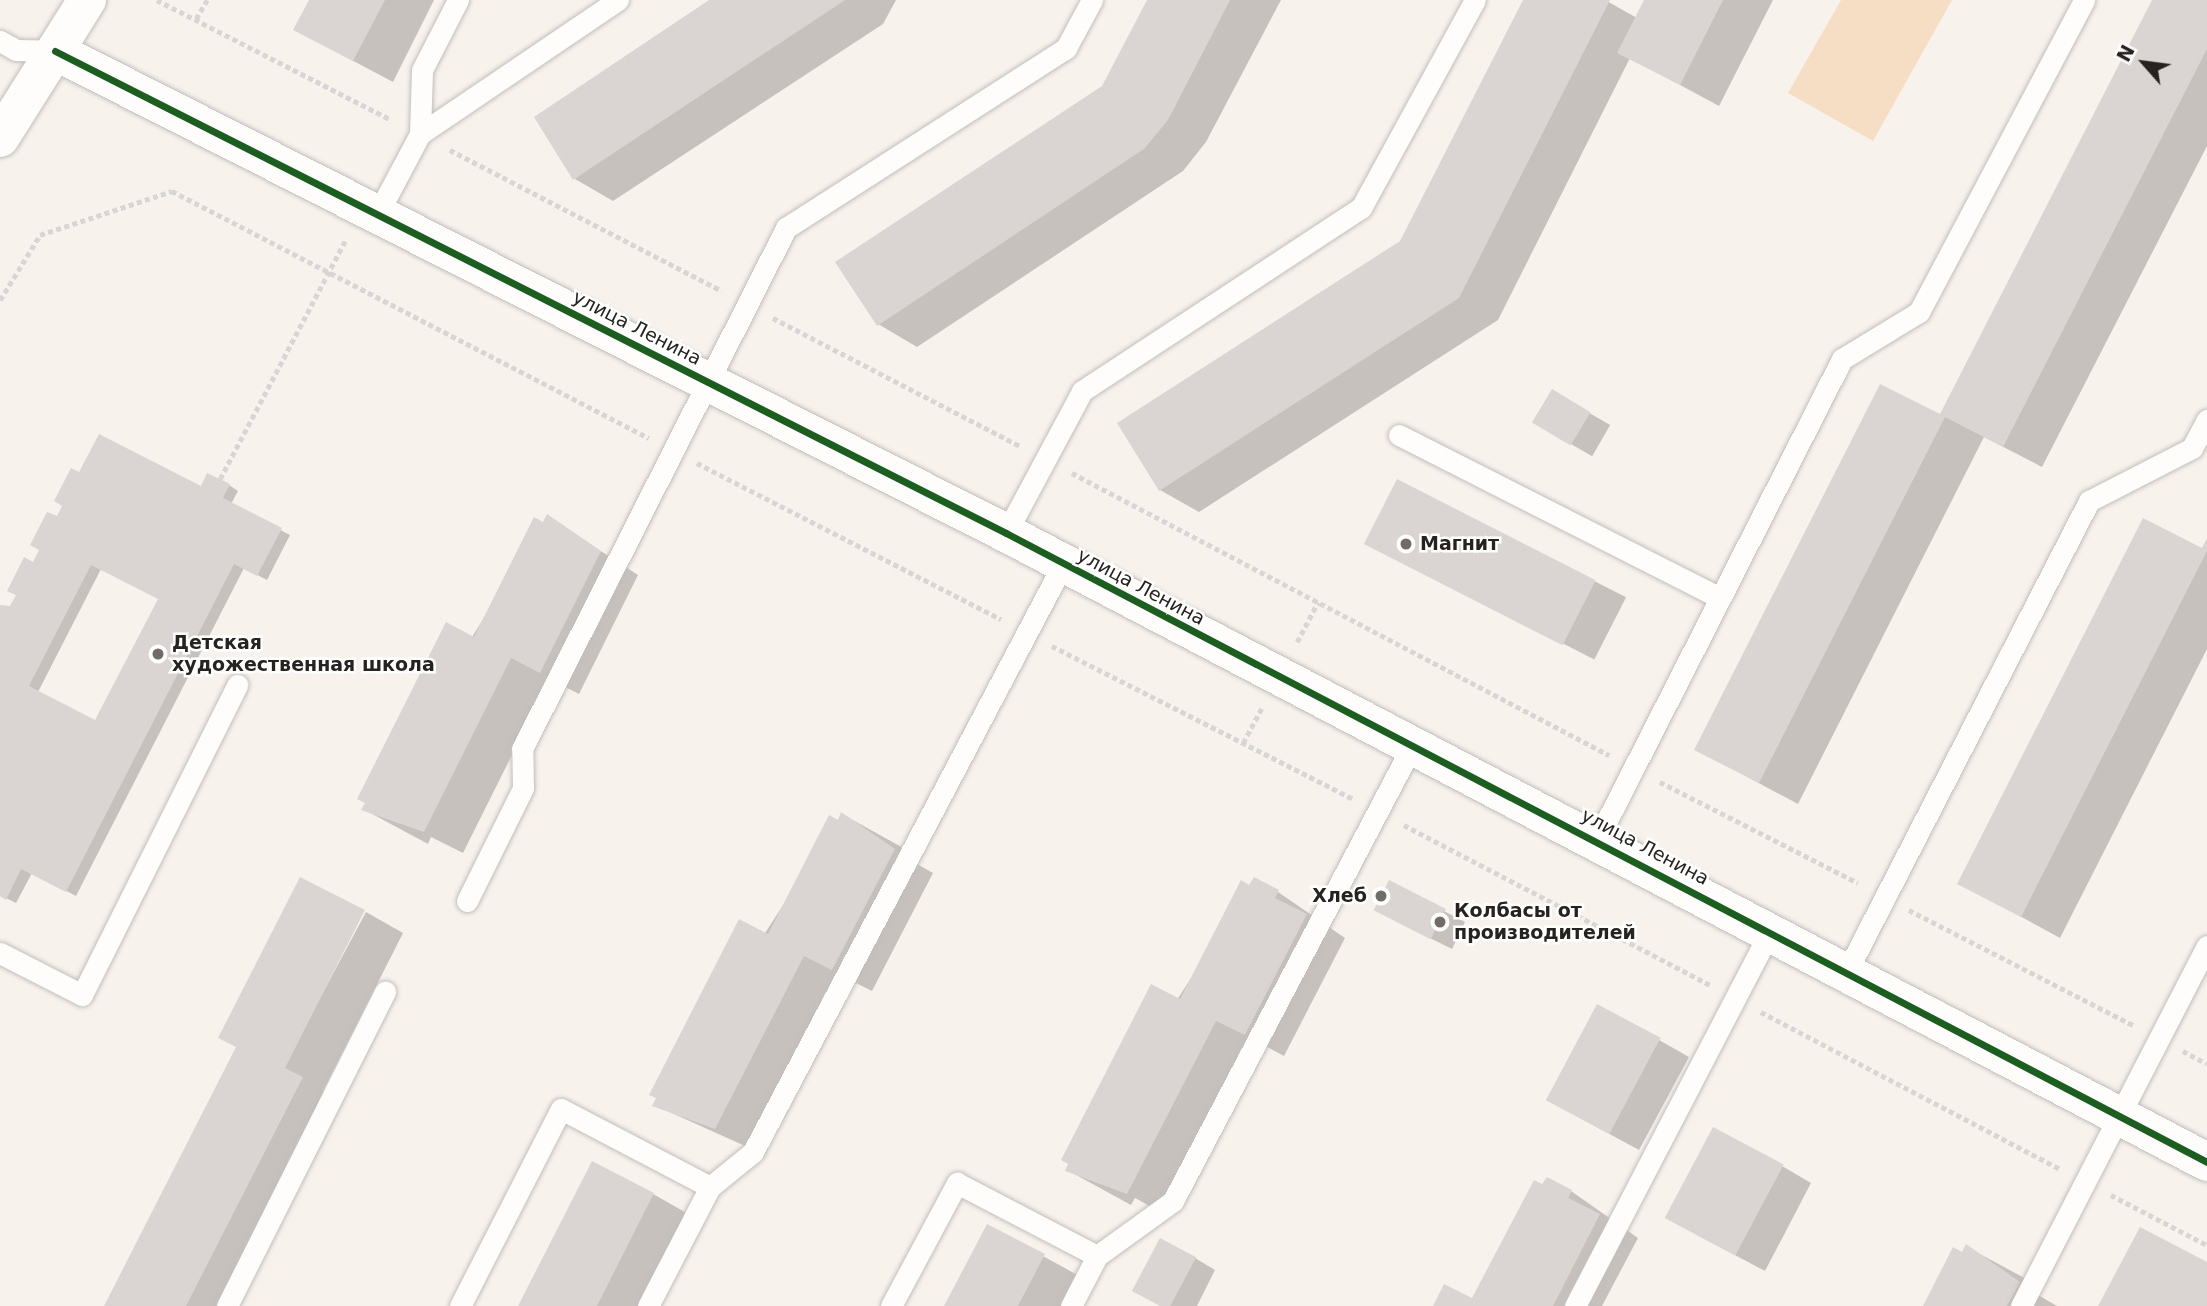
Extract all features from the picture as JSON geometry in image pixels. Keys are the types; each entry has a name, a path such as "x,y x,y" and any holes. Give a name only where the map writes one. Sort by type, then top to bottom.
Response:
{"street":[{"path":"0,138 87,0"},
{"name":"улица Ленина","path":"55,51 1006,533 1597,840 2207,1162"}],"lane":[{"path":"419,134 422,70 458,0"},
{"path":"371,209 419,134 618,0"},
{"path":"467,901 523,788 522,749 706,381 786,228 1066,48 1092,0"},
{"path":"1006,533 1082,391 1361,208 1475,0"},
{"path":"1597,840 1842,359 1919,312 2084,0"},
{"path":"0,41 16,50 55,51"},
{"path":"1847,971 2089,501 2192,449 2207,421"},
{"path":"1398,435 1720,598"},
{"path":"648,1306 710,1187 753,1152 1063,564"},
{"path":"0,953 82,995 237,685"},
{"path":"1071,1306 1097,1256 1173,1202 1412,746"},
{"path":"1575,1306 1770,931"},
{"path":"2021,1306 2207,946"},
{"path":"227,1306 385,992"},
{"path":"460,1306 561,1109 710,1187"},
{"path":"891,1306 957,1183 1097,1256"}],"path":[{"path":"156,0 419,134 2207,1064"},
{"path":"196,19 207,0"},
{"path":"0,300 40,235 172,191 1377,811 2207,1245"},
{"path":"220,479 328,273 371,209"},
{"path":"1294,648 1318,602"}],"shaded area":[{"path":"1841,0 1952,0 1873,141 1788,93"}],"building":[{"path":"309,0 385,0 353,61 293,30"},
{"path":"709,0 845,0 573,180 534,117"},
{"path":"1147,0 1230,0 1168,120 1144,149 877,326 835,262 1102,86"},
{"path":"1523,0 1610,0 1459,298 1159,491 1117,423 1400,241"},
{"path":"1644,0 1723,0 1680,85 1617,53"},
{"path":"2152,0 2207,0 2207,49 2003,447 1945,417 1759,783 1694,750 1880,384 1940,414"},
{"path":"1552,389 1591,412 1570,446 1532,422"},
{"name":"Детская художественная школа","path":"99,434 201,486 207,473 230,484 223,498 282,528 257,576 234,564 66,892 21,869 6,900 0,896 0,605 10,606 16,595 7,591 24,557 33,562 39,550 30,545 47,512 57,516 62,506 54,501 71,468 79,472","holes":["91,565 158,599 95,720 29,686"]},
{"path":"1397,479 1596,580 1563,645 1364,544"},
{"path":"547,514 601,551 540,673 511,658 424,832 361,810 365,803 357,799 446,622 474,637 534,517 543,522"},
{"path":"2143,518 2202,548 2207,538 2207,551 2021,917 1957,884"},
{"path":"841,812 895,849 832,970 804,956 715,1129 652,1106 656,1098 649,1095 739,919 768,934 829,815 838,820"},
{"path":"300,877 365,910 285,1068 303,1077 186,1306 104,1306 236,1047 218,1038"},
{"path":"1254,877 1279,890 1275,898 1307,914 1245,1035 1216,1021 1127,1194 1065,1171 1068,1164 1061,1160 1151,984 1180,999 1241,880 1249,885"},
{"path":"1389,880 1446,909 1431,939 1374,910"},
{"path":"1597,1004 1661,1038 1609,1134 1546,1100"},
{"path":"1713,1127 1784,1165 1735,1256 1665,1218"},
{"path":"592,1161 654,1193 597,1306 518,1306"},
{"path":"1547,1177 1572,1190 1568,1198 1600,1214 1553,1306 1433,1306 1444,1284 1472,1298 1534,1180 1542,1184"},
{"path":"987,1224 1045,1254 1018,1306 944,1306"},
{"path":"2140,1227 2207,1262 2207,1306 2098,1306"},
{"path":"1160,1238 1196,1257 1170,1306 1160,1306 1132,1291"},
{"path":"1966,1244 2020,1282 2007,1306 1923,1306 1953,1247 1962,1252"}],"cycle path":[{"path":"55,51 1006,533 2207,1162"}],"place":[{"name":"Магнит","path":"1406,544"},
{"name":"Детская художественная школа","path":"158,654"},
{"name":"Хлеб","path":"1381,896"},
{"name":"Колбасы от производителей","path":"1440,922"}]}
